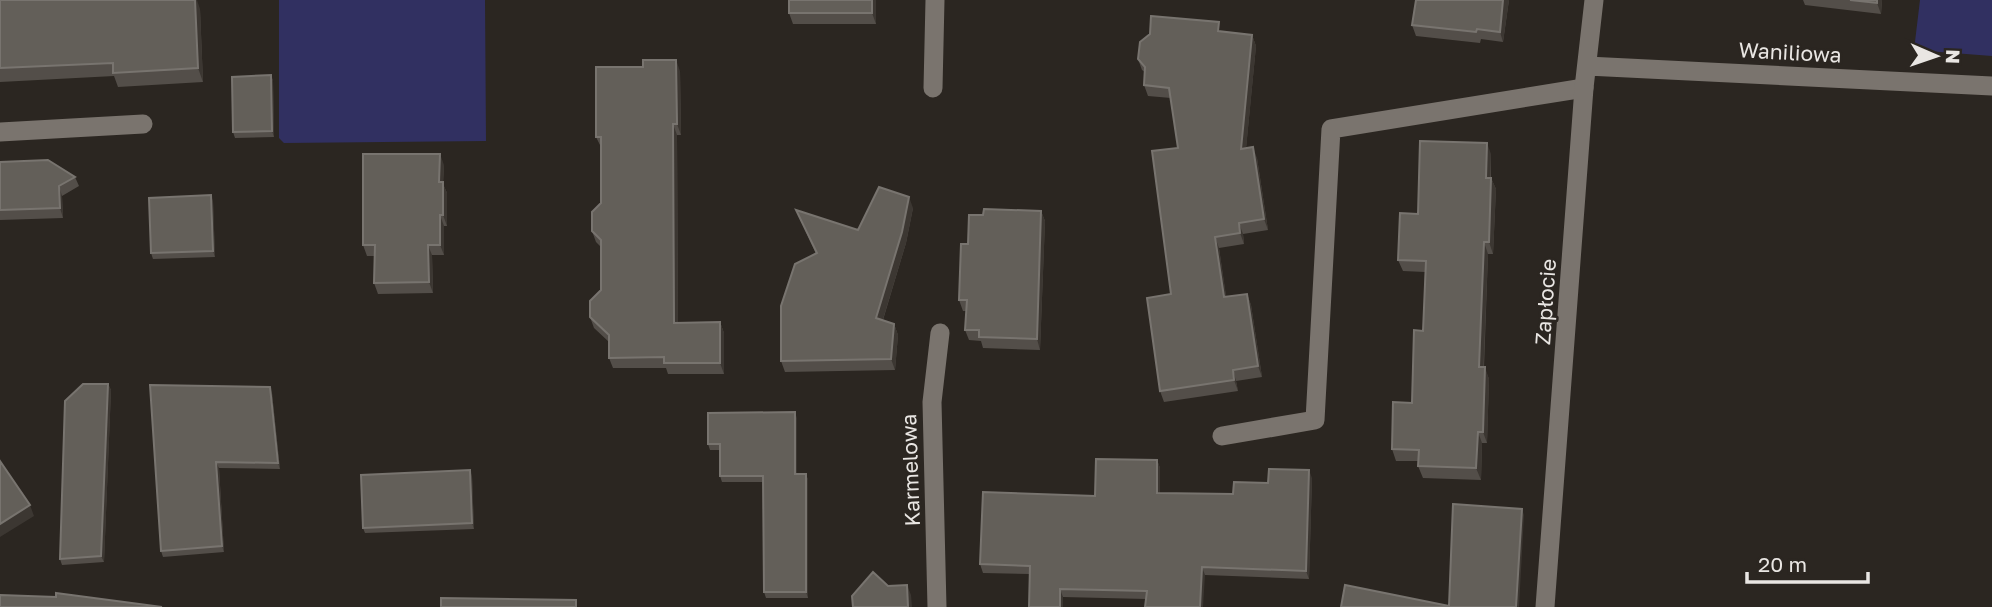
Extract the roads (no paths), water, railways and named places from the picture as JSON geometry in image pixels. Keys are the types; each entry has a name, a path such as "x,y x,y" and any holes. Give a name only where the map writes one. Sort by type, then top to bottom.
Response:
{"street":[{"path":"933,88 936,0"},
{"name":"Zapłocie","path":"1545,607 1584,88 1594,0"},
{"name":"Waniliowa","path":"1587,66 1992,86"},
{"path":"1222,436 1315,420 1331,129 1584,88"},
{"path":"0,132 142,124"},
{"name":"Karmelowa","path":"937,607 932,402 940,333"}]}
